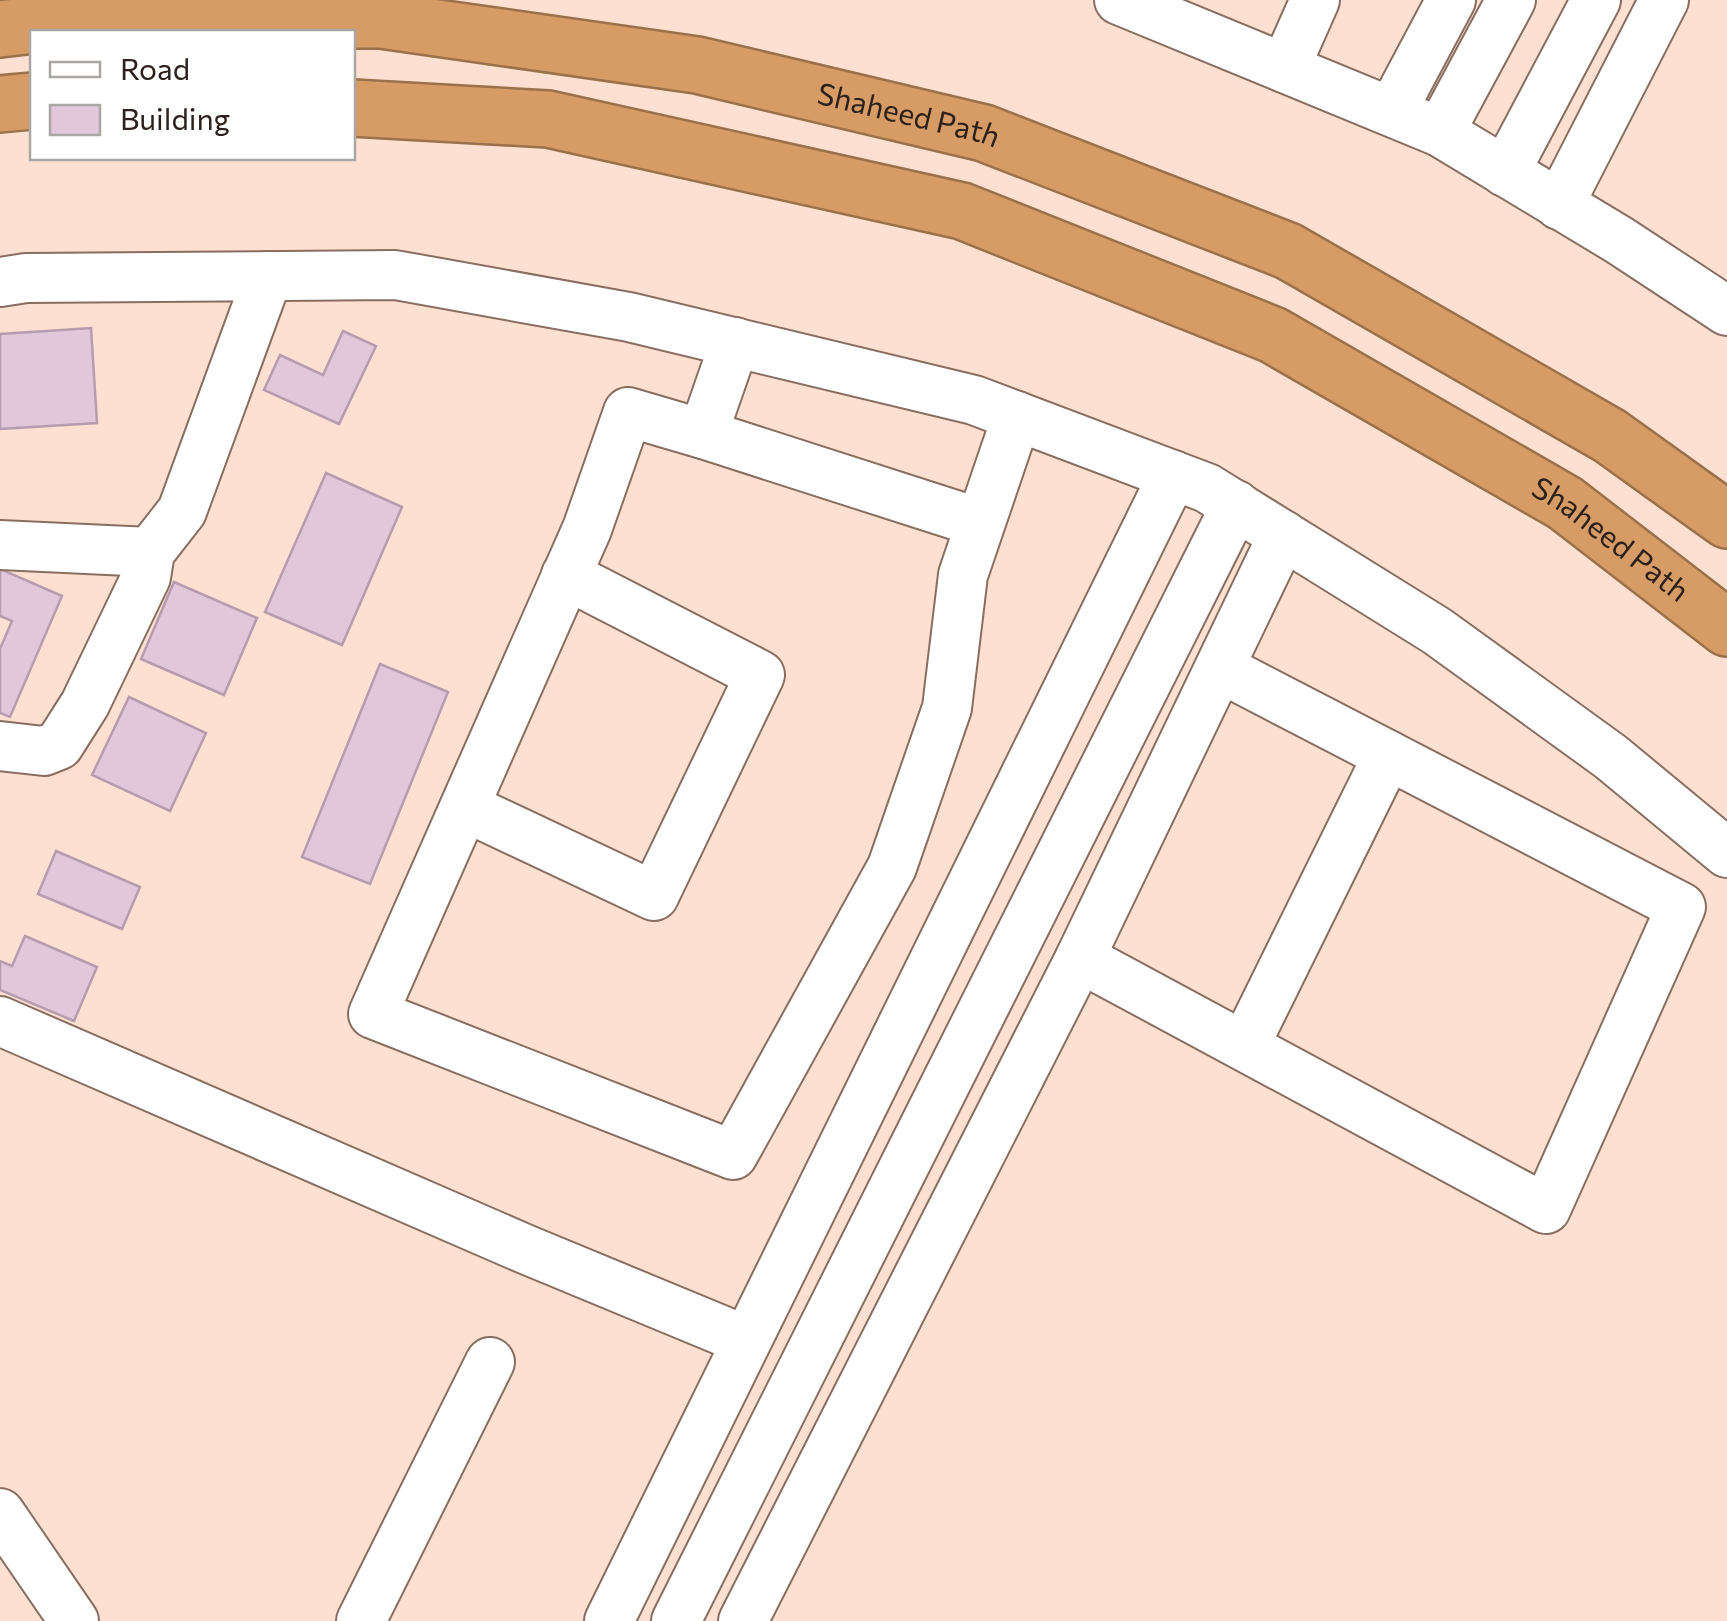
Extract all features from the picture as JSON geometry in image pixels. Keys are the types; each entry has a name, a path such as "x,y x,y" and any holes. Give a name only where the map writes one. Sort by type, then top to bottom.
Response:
{"highway":[{"name":"Shaheed Path","path":"0,29 76,20 380,20 697,65 984,133 1288,251 1610,436 1727,520"},
{"path":"0,104 30,100"},
{"name":"Shaheed Path","path":"355,108 548,119 962,211 1273,336 1565,503 1727,628"}],"street":[{"path":"1119,0 1440,132 1619,240 1727,311"},
{"path":"1285,68 1315,0"},
{"path":"1392,111 1451,0"},
{"path":"1440,132 1511,0"},
{"path":"1506,172 1596,0"},
{"path":"1559,205 1664,0"},
{"path":"0,282 26,278 396,275 629,317 974,400 1208,488 1438,631 1611,757 1727,853"},
{"path":"0,746 44,751 59,745 85,704 146,577 150,552 182,511 268,276"},
{"path":"703,434 735,342"},
{"path":"980,523 628,412 587,529 373,1014 733,1155 892,867 947,708 963,575 1017,416"},
{"path":"609,1621 1172,475"},
{"path":"676,1621 1236,506"},
{"path":"743,1621 1080,958 1284,536"},
{"path":"0,545 150,552"},
{"path":"465,806 654,896 760,675 566,576"},
{"path":"1080,958 1546,1209 1681,907 1220,668"},
{"path":"1245,1046 1388,755"},
{"path":"0,1021 745,1340"},
{"path":"361,1621 490,1362"},
{"path":"0,1513 74,1621"}],"building":[{"path":"91,328 97,423 0,429 0,334"},
{"path":"343,331 376,346 339,424 264,390 280,355 323,375"},
{"path":"326,473 402,507 342,645 265,612"},
{"path":"0,569 62,596 10,717 0,713 0,649 12,621 0,616"},
{"path":"174,582 257,618 224,695 141,659"},
{"path":"380,664 448,692 370,884 302,857"},
{"path":"129,697 206,733 170,811 92,775"},
{"path":"56,851 140,887 122,929 38,894"},
{"path":"25,936 97,967 74,1021 0,990 0,961 12,966"}]}
